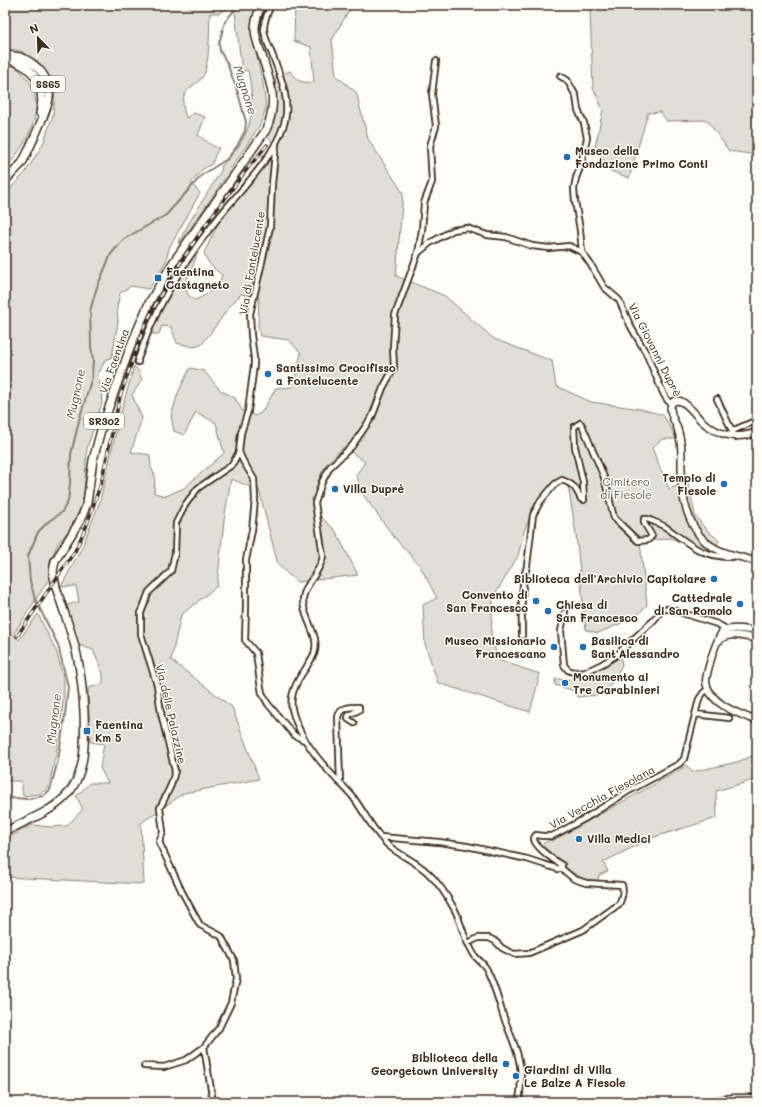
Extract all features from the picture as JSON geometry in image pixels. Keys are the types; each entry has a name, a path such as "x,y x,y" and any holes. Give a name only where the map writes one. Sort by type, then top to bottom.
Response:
{"main road":[{"name":"Via Faentina","path":"5,832 49,809 64,798 73,786 83,762 85,736 81,676 77,654 56,588 54,566 59,554 72,535 87,503 93,460 101,430 131,345 149,303 172,264 266,130 270,121 272,112 272,93 268,75 257,42 255,29 256,16 261,5"},
{"name":"SS65","path":"5,55 20,57 28,61 42,72 47,82 49,98 46,111 34,136"},
{"name":"SS65","path":"5,59 20,63 29,69 39,83 43,100 31,146 21,164 5,181"}],"street":[{"name":"Via Faentina","path":"138,362 149,330 177,276 193,251 215,222 254,175 276,144 284,127 287,105 284,90 280,73 265,33 265,21 271,5"},
{"path":"436,60 432,94 436,126 430,146 432,182 424,203 422,230 418,253 395,315 393,348 394,368 383,388 372,417 352,446 330,467 322,482 315,503 323,561 305,589 303,597 306,615 314,632 315,649 314,655 297,682 292,698 292,707 295,719 304,740 327,769 353,797 380,837 390,846 429,873 456,912 468,943 475,955 485,967 496,991 517,1054 521,1076 519,1102"},
{"path":"560,76 566,80 576,96 578,110 584,123 587,138 574,189 582,252"},
{"name":"Via di Fontelucente","path":"239,452 241,433 248,411 254,365 250,314 270,227 276,144"},
{"path":"418,253 430,243 453,230 467,228 487,235 506,237 532,246 549,248 569,246 582,252"},
{"name":"Via Giovanni Duprè","path":"582,252 604,287 619,300 631,327 646,353 664,394 668,401 672,403 670,410 679,435 681,446 682,488 692,521 701,536 710,546 717,550 757,562"},
{"path":"717,399 733,434"},
{"path":"672,403 675,401 680,401 685,404 709,427 721,433 733,434 742,437 757,432"},
{"path":"733,434 757,420"},
{"path":"522,636 522,590 527,566 533,515 540,502 555,484 562,480 571,483 581,499 584,500 583,482 575,447 574,426 580,422 604,477 614,518 638,541 648,540 652,536 644,523 644,519 647,519 666,528 687,543 705,553 736,556"},
{"path":"749,435 757,437"},
{"path":"239,452 254,479 255,500 252,530 246,560 245,640 256,653 262,693 268,704 294,735 304,740"},
{"name":"Via delle Palazzine","path":"144,1066 164,1067 186,1060 204,1047 219,1028 231,1002 236,979 234,960 222,936 200,925 182,892 159,842 163,832 160,808 171,785 175,771 161,713 157,685 141,634 141,613 149,592 172,571 175,553 176,523 185,505 198,488 232,465 239,452"},
{"path":"565,612 561,631 564,665 568,670 573,672 583,673 609,660 628,645 654,620 661,611 665,609 670,609 717,624 723,627 726,633"},
{"path":"726,633 756,639 755,635 757,631 732,628 726,633 721,639 710,661 706,678 708,690 713,697 729,709 757,721"},
{"name":"Via Vecchia Fiesolana","path":"561,868 562,866 560,864 544,852 534,840 534,837 536,835 552,836 558,833 584,819 627,792 679,764 684,759 701,696 708,690"},
{"path":"340,783 339,712 343,709 359,707 359,710 348,717 348,719 354,723"},
{"path":"695,714 729,718"},
{"path":"380,837 467,846 527,859 558,869 561,868 574,879 586,883 622,885 622,899 619,904 583,930 529,954 514,954 502,948 495,941 489,938 478,938 468,943"},
{"path":"204,1047 212,1102"},
{"path":"707,1102 732,1098 757,1098"}],"green space":[{"path":"5,5 259,5 255,12 251,32 263,83 266,108 260,125 179,244 178,243 190,221 221,171 222,165 234,153 250,122 252,101 248,70 242,72 235,12 230,8 219,13 210,13 209,50 205,72 200,80 185,93 183,105 186,118 194,113 205,117 198,135 213,146 219,148 212,164 203,169 191,183 200,193 169,248 166,261 149,289 131,286 120,293 117,307 118,322 112,357 105,360 98,375 102,403 87,448 84,493 81,507 70,529 58,543 50,561 49,579 13,635 19,640 38,614 57,653 64,681 64,697 57,749 50,781 47,789 39,794 23,796 21,781 5,781 5,194 25,173 43,144 53,115 55,91 43,70 21,51 5,48"},
{"name":"Cimitero di Fiesole","path":"295,5 352,5 332,40 336,76 356,92 368,139 403,193 396,276 445,296 494,339 552,361 556,386 591,402 641,409 663,415 677,439 662,439 652,448 669,489 688,482 695,515 703,526 719,541 709,555 671,538 640,542 647,605 636,617 598,633 586,630 576,534 567,479 556,480 536,503 524,531 518,556 493,598 491,635 498,660 540,674 530,712 438,683 425,644 423,605 437,598 420,566 394,537 364,496 356,475 365,462 344,447 326,464 318,481 313,510 335,530 358,575 297,582 278,565 259,490 231,479 224,520 217,586 181,615 171,660 232,707 259,779 184,793 141,823 144,884 5,877 5,841 32,825 51,827 67,826 83,809 76,796 90,783 108,783 100,768 104,744 90,742 88,688 103,684 103,674 93,650 79,645 64,606 79,602 76,586 61,587 83,545 100,501 118,423 134,366 139,372 142,380 132,395 142,418 131,452 150,455 151,468 155,475 154,493 166,496 184,488 224,453 216,423 196,412 184,435 174,431 171,416 178,393 190,368 204,371 220,390 235,398 242,410 255,416 262,412 276,388 293,387 301,353 289,340 260,336 258,325 259,297 241,294 229,307 201,345 194,347 177,343 171,327 162,326 159,334 151,334 165,302 195,251 198,253 184,286 189,296 195,300 203,296 215,287 222,275 211,265 204,253 218,224 273,143 267,137 274,122 277,101 275,78 290,71 295,78 300,81 314,82 311,47 294,41"},
{"path":"580,5 757,5 757,155 729,151 707,120 667,121 660,112 648,113 629,178 611,171 595,147 603,110 593,88 590,10"},
{"path":"5,64 16,67 28,80 35,96 36,108 31,130 26,141 5,169"},
{"path":"620,654 622,665 605,694 577,697 575,691 555,685 555,679 578,680 615,659"},
{"path":"757,754 757,779 716,791 717,818 654,837 603,862 608,871 599,875 597,883 573,873 560,863 542,844 554,840 678,771 686,765 692,772 737,762"}],"waterway":[{"name":"Mugnone","path":"5,799 27,799 43,796 50,790 58,760 68,687 58,645 35,599 30,581 28,556 38,532 49,521 62,512 68,501 71,454 92,377 93,360 90,311 97,287 111,254 124,239 166,215 202,175 227,159 237,146 245,131 246,122 238,93 227,63 220,51 219,43 225,22 238,5"}],"railway":[{"path":"17,636 75,551 86,527 101,483 120,397 144,327 166,285 204,227 267,145"}],"place":[{"name":"Museo della Fondazione Primo Conti","path":"567,157"},
{"name":"Faentina Castagneto","path":"158,278"},
{"name":"Santissimo Crocifisso a Fontelucente","path":"268,374"},
{"name":"Tempio di Fiesole","path":"724,484"},
{"name":"Villa Duprè","path":"335,489"},
{"name":"Biblioteca dell'Archivio Capitolare","path":"714,579"},
{"name":"Convento di San Francesco","path":"536,601"},
{"name":"Cattedrale di San Romolo","path":"740,604"},
{"name":"Chiesa di San Francesco","path":"548,611"},
{"name":"Museo Missionario Francescano","path":"554,647"},
{"name":"Basilica di Sant'Alessandro","path":"583,647"},
{"name":"Monumento ai Tre Carabinieri","path":"565,683"},
{"name":"Faentina Km 5","path":"87,731"},
{"name":"Villa Medici","path":"579,839"},
{"name":"Biblioteca della Georgetown University","path":"506,1064"},
{"name":"Giardini di Villa Le Balze A Fiesole","path":"516,1076"}]}
